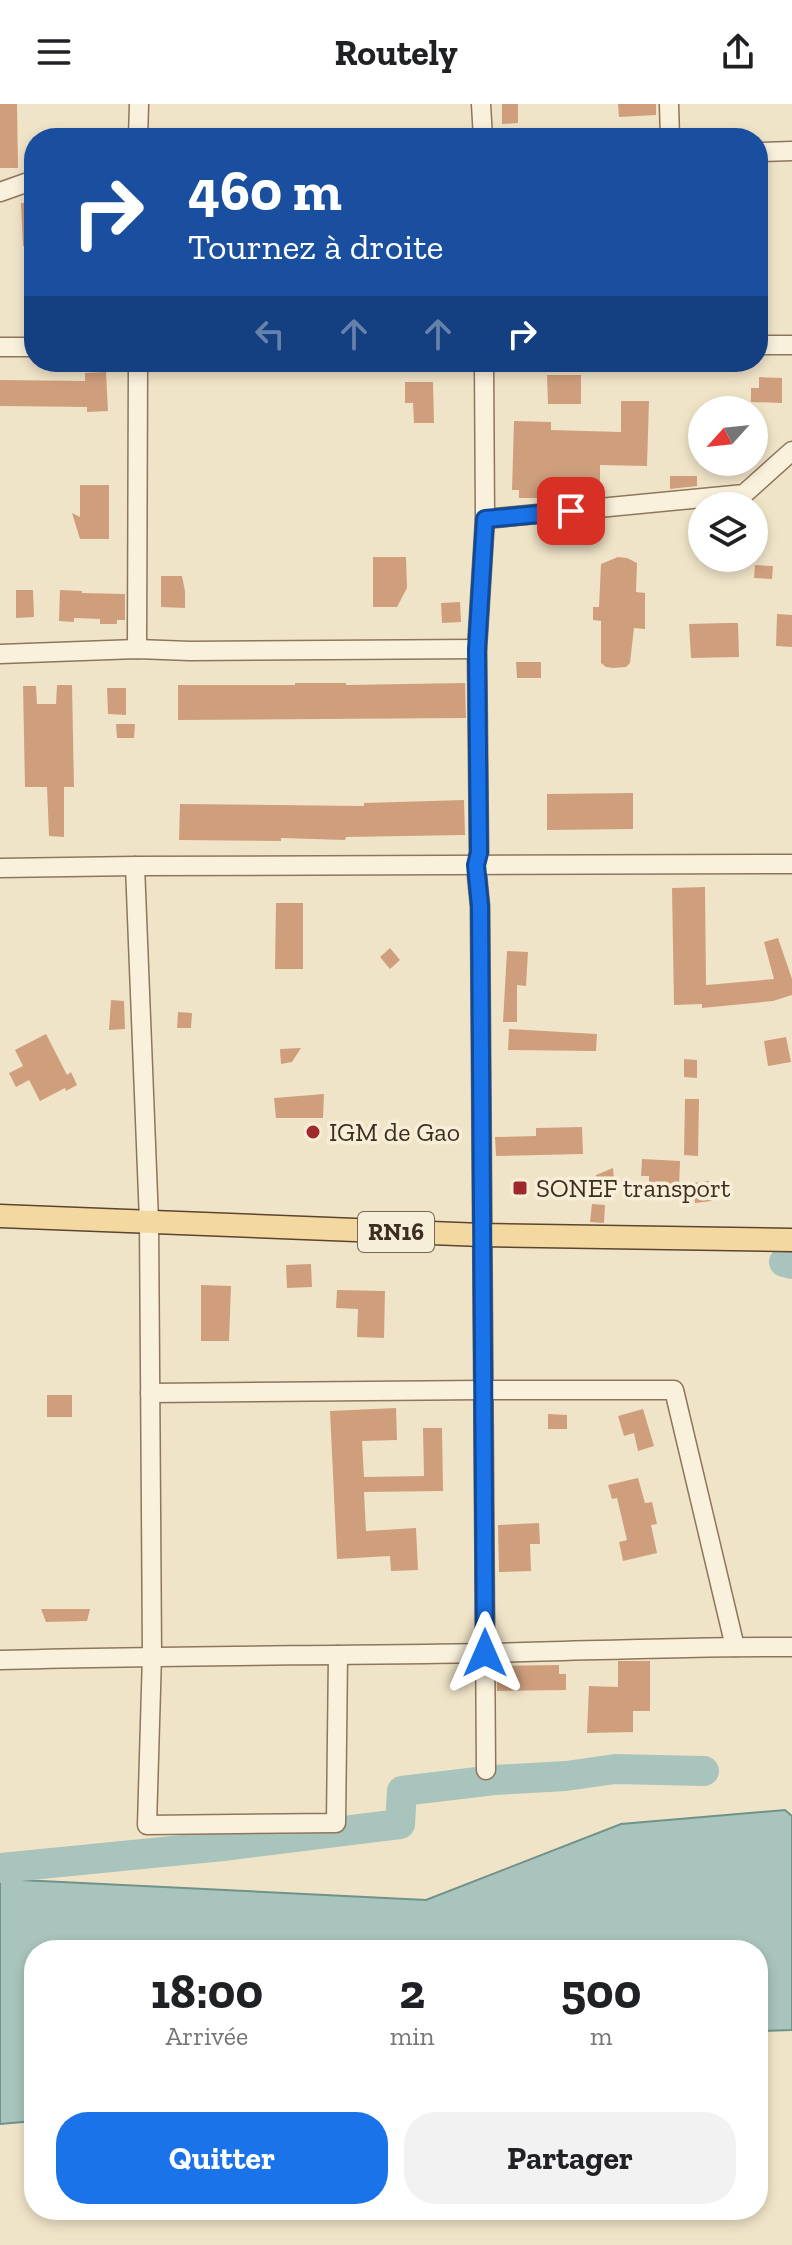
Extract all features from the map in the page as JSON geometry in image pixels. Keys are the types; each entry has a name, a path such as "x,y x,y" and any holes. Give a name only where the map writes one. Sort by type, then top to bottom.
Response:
{"main road":[{"name":"RN16","path":"0,1216 482,1235 792,1240"}],"street":[{"path":"138,128 139,104"},
{"path":"481,104 482,128"},
{"path":"669,104 670,128"},
{"path":"768,152 792,151"},
{"path":"0,192 24,184"},
{"path":"768,345 792,345"},
{"path":"0,347 24,347"},
{"path":"137,649 138,372"},
{"path":"484,372 485,519 477,649 479,853 476,865 480,906 486,1770"},
{"path":"485,519 744,494 792,451"},
{"path":"0,654 137,649 477,649"},
{"path":"0,868 792,864"},
{"path":"135,866 149,1221 152,1655 147,1825 336,1823 338,1655"},
{"path":"150,1393 674,1390 735,1647"},
{"path":"0,1660 152,1655 792,1647"}],"water":[{"path":"785,1810 792,1816 792,2030 768,2031 768,1940 24,1940 24,2122 0,2124 0,1879 426,1900 621,1824"}],"building":[{"path":"0,104 17,104 18,168 0,168"},
{"path":"502,104 518,104 518,123 502,124"},
{"path":"618,104 656,104 656,115 619,117"},
{"path":"21,203 24,203 24,246 23,246"},
{"path":"106,372 108,411 87,412 87,407 0,406 0,380 85,381 85,373"},
{"path":"547,375 581,375 581,404 548,404"},
{"path":"759,377 782,378 782,403 768,403 768,396 751,396 751,388 759,388"},
{"path":"405,382 433,382 434,423 414,423 413,403 405,403"},
{"path":"621,401 649,401 647,466 600,465 600,485 545,484 545,498 519,498 519,490 512,490 514,421 551,422 551,430 621,432"},
{"path":"670,476 697,476 697,486 670,489"},
{"path":"80,485 109,485 109,539 80,539 72,513 80,517"},
{"path":"373,557 406,557 407,588 397,607 373,607"},
{"path":"618,557 637,563 636,592 645,593 645,629 634,628 630,663 626,667 613,668 601,663 601,621 593,620 593,607 599,607 601,564"},
{"path":"768,566 773,566 772,579 754,578 754,572 768,572"},
{"path":"161,576 182,576 185,608 161,607"},
{"path":"16,590 33,590 34,617 16,618"},
{"path":"60,590 125,594 125,620 117,620 117,624 100,624 100,619 59,621"},
{"path":"460,602 461,622 442,623 441,603"},
{"path":"777,614 792,615 792,647 776,646"},
{"path":"738,623 739,657 691,658 689,624"},
{"path":"516,662 541,662 541,678 517,678"},
{"path":"465,683 466,718 178,720 178,685"},
{"path":"57,685 72,685 74,787 64,787 64,837 49,836 47,787 25,787 23,686 36,686 37,704 56,704"},
{"path":"107,688 126,688 126,715 108,714"},
{"path":"116,724 135,724 134,738 117,738"},
{"path":"633,793 633,829 547,830 547,794"},
{"path":"464,800 465,835 346,837 345,840 179,840 180,804 364,806 364,803"},
{"path":"705,887 706,985 774,979 764,942 778,938 792,979 792,995 773,1001 702,1008 702,1004 674,1005 672,888"},
{"path":"276,903 303,903 303,969 275,969"},
{"path":"390,948 400,960 390,969 380,957"},
{"path":"507,951 528,952 526,986 517,985 517,1022 503,1022"},
{"path":"111,1000 124,1001 125,1029 109,1030"},
{"path":"178,1012 192,1013 191,1028 177,1028"},
{"path":"509,1029 597,1034 596,1051 508,1050"},
{"path":"46,1034 67,1075 71,1072 77,1085 40,1101 29,1080 16,1087 9,1073 23,1066 15,1050"},
{"path":"786,1037 791,1062 768,1066 764,1041"},
{"path":"301,1048 292,1062 281,1064 280,1049"},
{"path":"684,1059 697,1060 697,1078 684,1077"},
{"path":"324,1094 323,1118 276,1118 274,1098"},
{"path":"685,1099 699,1099 698,1156 684,1155"},
{"path":"582,1127 583,1154 496,1156 495,1137 536,1136 536,1128"},
{"path":"642,1159 680,1161 679,1189 649,1187 649,1176 641,1176"},
{"path":"613,1168 616,1193 595,1191 596,1175"},
{"path":"709,1181 712,1201 695,1203 693,1183"},
{"path":"592,1204 605,1205 604,1223 590,1222"},
{"path":"311,1264 312,1287 287,1288 286,1265"},
{"path":"201,1285 231,1286 229,1341 201,1341"},
{"path":"337,1290 385,1291 384,1338 357,1337 358,1309 336,1308"},
{"path":"47,1395 72,1395 72,1417 47,1417"},
{"path":"396,1408 397,1440 362,1441 364,1477 424,1476 423,1428 442,1428 443,1491 364,1492 366,1531 416,1528 418,1570 391,1571 390,1556 337,1559 330,1411"},
{"path":"643,1409 654,1446 638,1451 634,1433 624,1436 618,1416"},
{"path":"548,1414 567,1415 567,1429 548,1429"},
{"path":"638,1478 645,1503 652,1502 657,1524 651,1525 657,1553 623,1561 619,1542 627,1540 617,1498 612,1499 608,1485"},
{"path":"539,1523 540,1544 530,1544 531,1571 499,1572 498,1525"},
{"path":"41,1609 90,1609 87,1621 46,1622"},
{"path":"618,1661 650,1661 650,1711 633,1711 633,1732 587,1733 589,1686 618,1687"},
{"path":"559,1665 559,1674 566,1674 566,1690 497,1691 497,1666"}],"waterway":[{"path":"784,1262 792,1264"},
{"path":"0,1868 223,1846 400,1824 402,1791 615,1769 704,1771"}],"place":[{"name":"IGM de Gao","path":"313,1132"},
{"name":"SONEF transport","path":"520,1188"}],"route":[{"path":"485,1653 480,906 476,865 479,853 476,674 485,519 571,511"}]}
